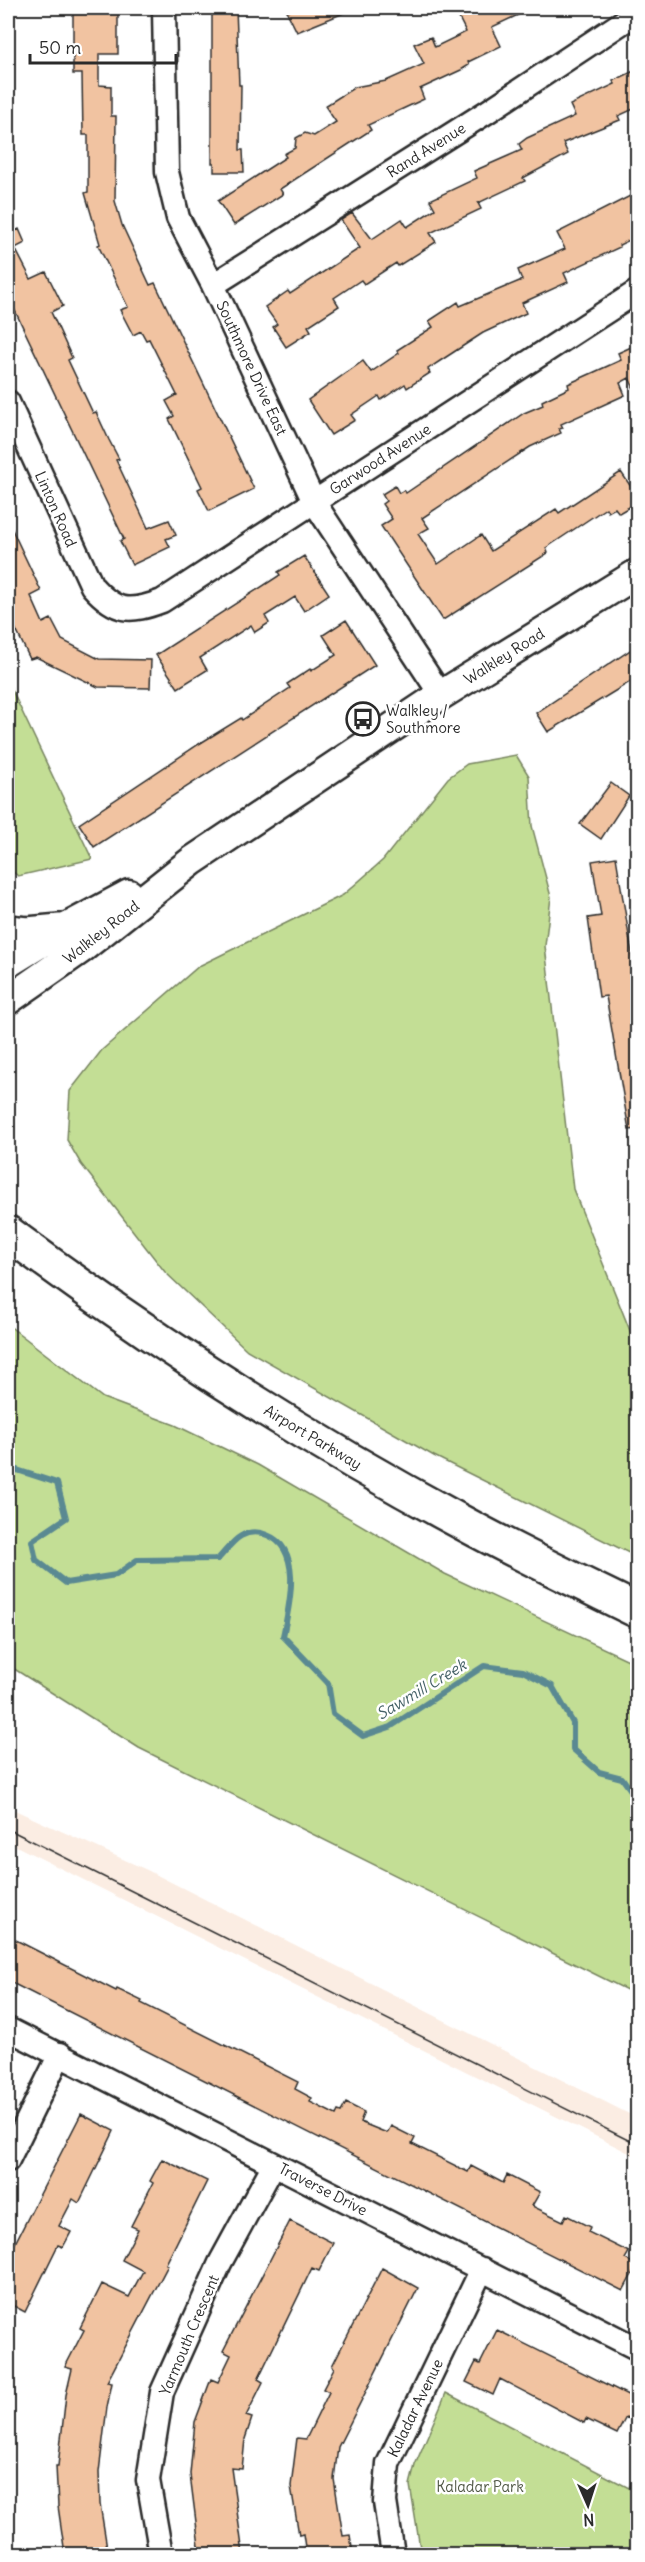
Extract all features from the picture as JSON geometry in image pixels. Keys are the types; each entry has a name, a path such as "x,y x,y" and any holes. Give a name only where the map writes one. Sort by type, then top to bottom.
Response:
{"highway":[{"path":"8,932 27,934 60,931"},
{"name":"Airport Parkway","path":"8,1233 177,1352 289,1424 463,1523 638,1611"}],"main road":[{"name":"Walkley Road","path":"8,1000 81,948 192,861 441,695 638,573"},
{"name":"Walkley Road","path":"8,963 60,931 192,861"}],"street":[{"name":"Southmore Drive East","path":"164,8 167,172 177,218 213,285 314,502 441,695"},
{"name":"Rand Avenue","path":"213,285 487,112 638,12"},
{"name":"Garwood Avenue","path":"117,608 130,610 162,601 638,291"},
{"name":"Linton Road","path":"8,402 76,556 92,586 103,599 117,608"},
{"name":"Traverse Drive","path":"8,2029 638,2349"},
{"path":"8,2160 60,2054"},
{"name":"Yarmouth Crescent","path":"161,2554 148,2480 162,2392 220,2263 274,2164"},
{"name":"Kaladar Avenue","path":"393,2554 385,2502 388,2464 482,2269"}],"shaded area":[{"path":"8,1807 147,1870 637,2118 637,2157 8,1842"}],"green space":[{"path":"8,682 92,859 18,876 8,868"},
{"path":"516,755 529,776 532,826 551,897 545,946 573,1189 637,1348 637,1557 434,1456 247,1350 165,1272 81,1164 67,1140 70,1091 102,1050 199,966 343,895 383,860 448,778 467,764"},
{"path":"8,1325 103,1398 175,1425 258,1465 445,1574 637,1664 637,1995 139,1748 8,1665"},
{"name":"Kaladar Park","path":"446,2393 629,2488 637,2471 637,2554 421,2554 410,2485 415,2465"}],"building":[{"path":"73,8 118,8 118,54 99,54 99,85 111,86 111,116 116,116 115,201 122,225 150,285 155,283 254,489 209,511 198,489 202,487 169,419 174,416 166,401 177,395 149,339 146,340 141,331 133,335 120,310 128,307 98,245 100,244 85,193 88,192 88,135 83,135 82,74 73,74"},
{"path":"212,8 236,8 239,85 241,85 240,150 243,150 244,172 214,172 214,163 212,163"},
{"path":"296,8 356,8 297,32 287,12"},
{"path":"454,8 533,8 492,27 501,46 468,62 469,65 461,70 420,89 424,99 368,125 371,130 280,189 283,194 234,225 218,201 286,157 284,154 295,148 296,138 305,133 314,136 336,122 325,106 355,87 386,81 424,64 414,44 431,37 435,47 466,32"},
{"path":"638,69 638,107 618,116 620,120 563,143 568,154 523,178 525,181 478,203 481,209 430,233 436,242 398,266 396,263 364,284 361,280 334,298 339,306 308,326 311,331 286,347 273,327 277,324 265,307 288,291 290,294 360,248 341,220 352,213 372,239 402,219 407,227 435,209 430,200 477,178 474,171 522,150 519,144 527,138 575,116 570,105 615,84 613,81"},
{"path":"638,192 638,236 564,273 568,282 522,303 526,313 483,333 428,369 430,373 407,388 405,384 381,400 379,396 351,415 355,420 331,435 308,400 363,361 371,372 399,353 397,350 433,327 429,321 458,302 460,306 522,280 518,270 565,249 557,233"},
{"path":"19,229 25,243 15,248 31,279 46,272 63,306 51,312 72,358 68,360 93,413 96,412 119,459 116,460 148,528 169,520 176,535 166,539 170,547 132,565 120,541 124,539 8,296 8,232 9,234"},
{"path":"638,344 638,397 629,378 620,383 625,395 561,424 563,428 559,429 561,433 530,447 422,518 429,528 418,534 438,564 481,535 491,551 556,509 559,513 621,472 638,497 638,502 619,513 615,508 608,512 606,508 546,548 548,553 443,620 381,526 392,519 382,504 386,501 382,494 395,486 399,493 404,490 406,493 524,413 543,405 542,401 569,388 568,384 621,360 618,353"},
{"path":"8,521 41,591 31,596 43,623 51,619 62,640 99,659 151,660 150,688 98,687 36,657 30,659 8,613"},
{"path":"304,556 329,594 304,611 295,597 265,616 269,623 255,632 251,625 200,658 207,670 178,688 156,655 280,575 278,572"},
{"path":"346,620 375,665 94,847 79,824 199,744 241,718 242,720 290,688 287,684 336,655 323,635"},
{"path":"638,645 638,677 548,732 536,713"},
{"path":"611,783 629,796 601,839 580,824"},
{"path":"616,857 638,990 638,1129 629,1130 606,996 599,997 588,918 601,916 592,861"},
{"path":"8,1936 116,1991 117,1989 142,2001 141,2003 298,2082 295,2089 312,2098 310,2102 336,2115 338,2111 341,2112 346,2103 364,2112 360,2122 387,2133 391,2126 415,2138 412,2144 468,2172 471,2166 503,2183 507,2175 540,2192 532,2206 563,2221 566,2215 590,2227 588,2232 629,2252 625,2259 637,2265 623,2291 8,1981"},
{"path":"81,2114 114,2131 79,2203 73,2199 59,2226 71,2232 63,2247 58,2245 25,2312 8,2303 8,2257"},
{"path":"162,2159 207,2181 166,2264 168,2265 107,2382 112,2383 99,2472 100,2504 108,2554 65,2554 58,2506 56,2466 58,2466 66,2395 72,2369 65,2367 84,2330 80,2328 102,2284 129,2297 143,2271 122,2260 138,2229 131,2226 153,2183 150,2181"},
{"path":"290,2221 333,2243 319,2271 312,2268 258,2379 263,2382 246,2416 252,2418 245,2439 242,2469 231,2468 243,2554 219,2554 219,2552 200,2554 190,2474 195,2422 211,2379 218,2382 231,2355 223,2351"},
{"path":"382,2268 418,2288 338,2447 334,2479 343,2536 350,2535 353,2554 306,2554 303,2534 299,2535 291,2486 297,2438 306,2439 329,2392 323,2389 334,2368 332,2366"},
{"path":"497,2330 638,2400 638,2407 631,2420 626,2417 617,2434 586,2419 584,2423 500,2379 493,2395 466,2382 476,2362 480,2364"}],"waterway":[{"name":"Sawmill Creek","path":"8,1471 17,1470 57,1483 66,1518 32,1541 36,1560 66,1583 116,1575 137,1560 218,1559 241,1536 251,1532 267,1535 279,1542 290,1565 290,1595 283,1636 328,1683 333,1714 363,1736 390,1727 484,1666 523,1671 552,1686 573,1723 573,1749 599,1772 622,1778 638,1800"}],"tram line":[{"path":"8,1829 638,2145"}],"place":[{"name":"Walkley / Southmore","path":"363,719"}]}
